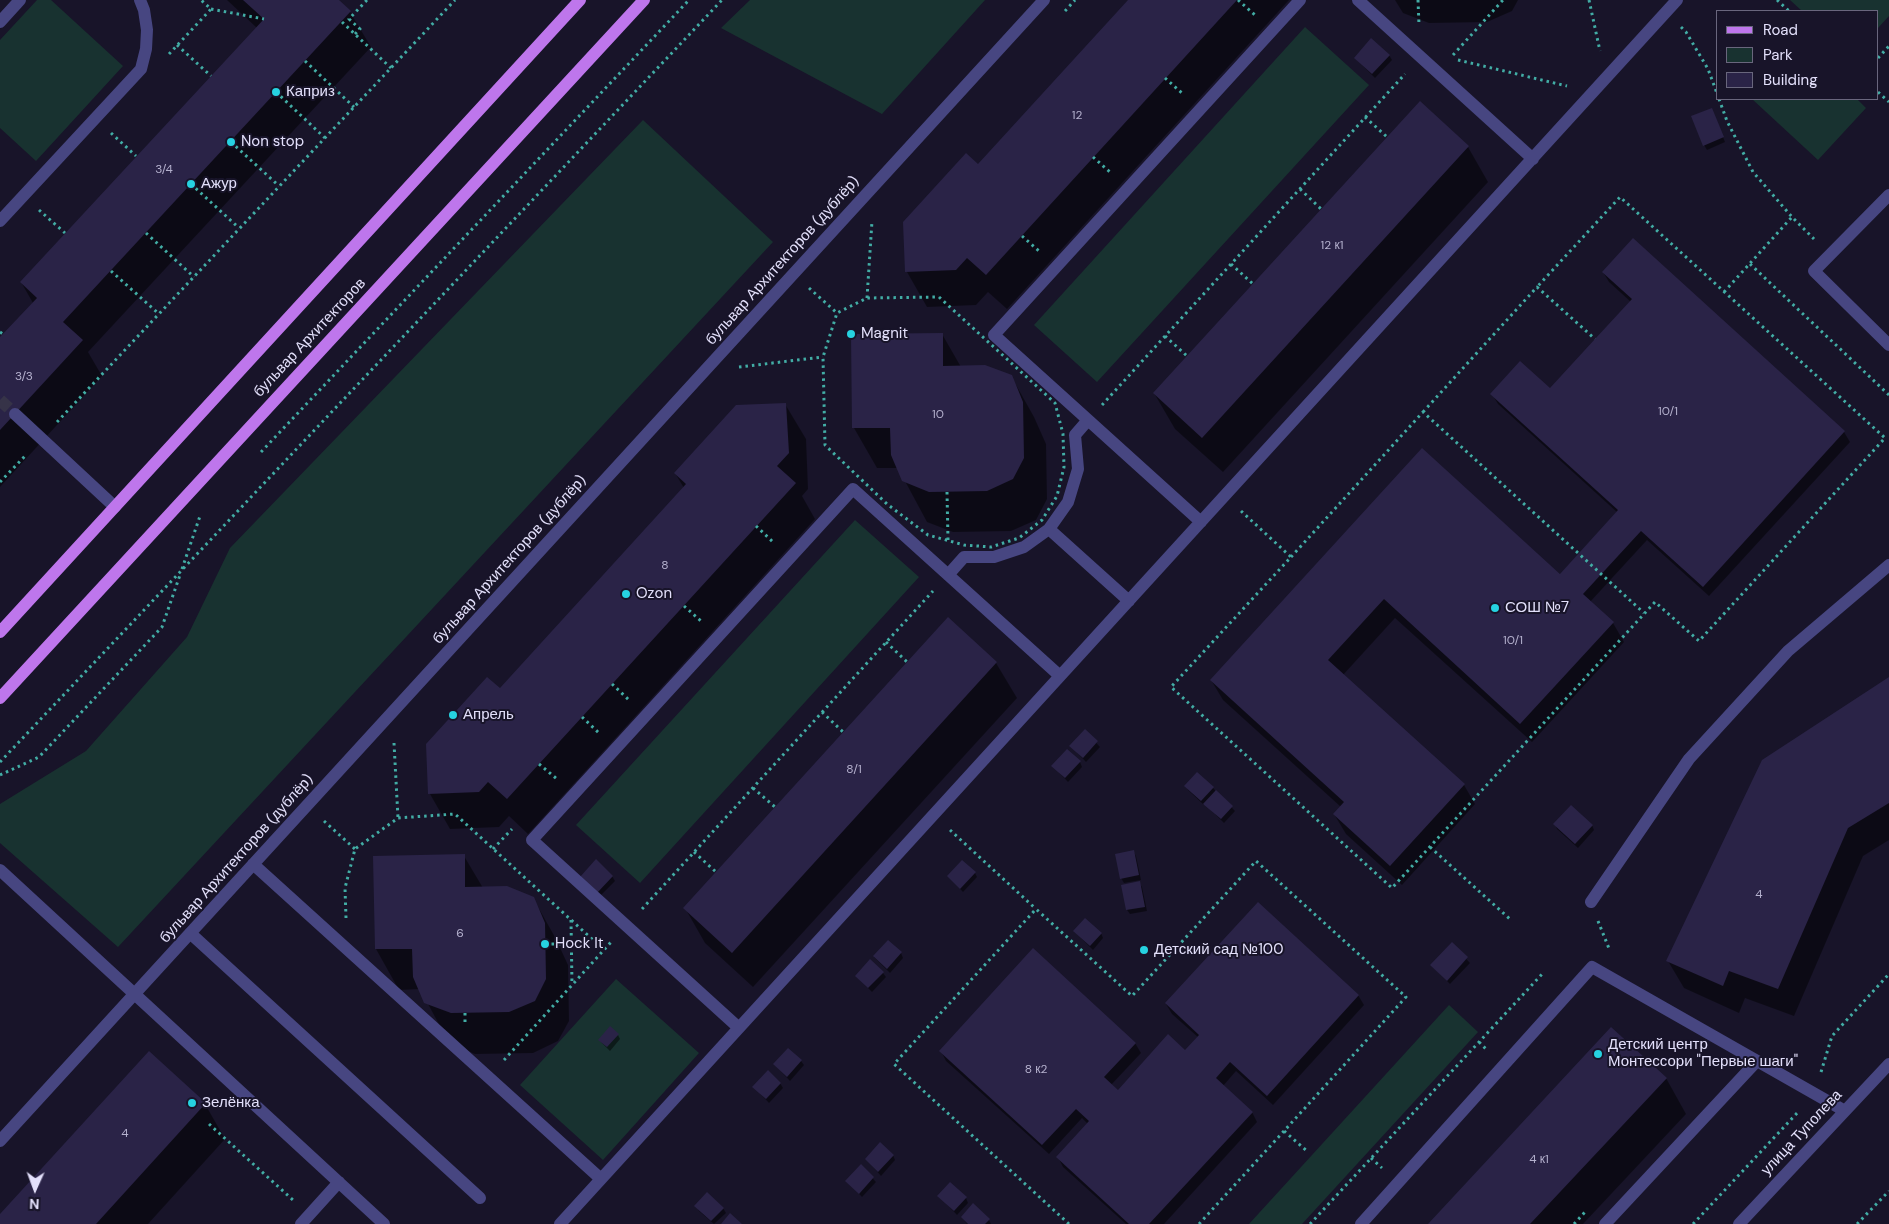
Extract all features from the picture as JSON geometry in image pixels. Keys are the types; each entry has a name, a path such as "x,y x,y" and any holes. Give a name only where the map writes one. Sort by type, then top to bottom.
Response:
{"main road":[{"name":"бульвар Архитекторов","path":"0,632 580,0"},
{"name":"бульвар Архитекторов","path":"0,698 644,0"}],"street":[{"path":"0,22 20,0"},
{"path":"0,221 141,69 146,49 147,30 144,10 140,0"},
{"name":"бульвар Архитекторов (дублёр)","path":"0,1141 1044,0"},
{"path":"1201,522 994,335 1300,0"},
{"path":"1358,0 1533,159"},
{"path":"560,1224 1678,0"},
{"path":"1889,195 1814,271 1889,345"},
{"path":"15,414 115,507"},
{"path":"948,575 964,557 994,557 1024,547 1049,529 1068,502 1078,468 1075,435 1088,420"},
{"path":"738,1028 532,840 820,525 853,489 1060,676"},
{"path":"1049,529 1129,601"},
{"path":"1591,902 1689,759 1788,651 1889,565"},
{"path":"253,864 600,1179"},
{"path":"0,870 384,1224"},
{"path":"190,933 480,1198"},
{"path":"1361,1224 1592,967 1845,1111"},
{"path":"1605,1224 1756,1060"},
{"name":"улица Туполева","path":"1740,1224 1889,1064"},
{"path":"305,1219 339,1182"}],"path":[{"path":"355,34 360,29 349,19 367,0"},
{"path":"0,482 455,0"},
{"path":"254,459 689,0"},
{"path":"0,762 722,0"},
{"path":"1238,0 1255,15"},
{"path":"1418,0 1419,30"},
{"path":"1503,0 1450,58 1567,86"},
{"path":"1589,0 1600,51"},
{"path":"1777,0 1789,10"},
{"path":"211,9 264,19"},
{"path":"1665,14 1686,32 1708,69 1716,91"},
{"path":"342,22 391,68"},
{"path":"177,45 211,76"},
{"path":"1879,57 1889,46"},
{"path":"1088,420 1420,57"},
{"path":"305,61 354,107"},
{"path":"1166,78 1183,94"},
{"path":"276,92 325,138"},
{"path":"1879,93 1889,102"},
{"path":"1719,100 1753,172 1792,217 1724,292"},
{"path":"1365,117 1387,137"},
{"path":"110,131 136,156"},
{"path":"230,142 279,186"},
{"path":"1093,157 1111,173"},
{"path":"191,184 240,228"},
{"path":"1300,189 1321,209"},
{"path":"1620,197 1885,438 1699,641 1655,602 1392,888 1171,687 1537,287 1620,197"},
{"path":"38,208 65,233"},
{"path":"868,298 872,217"},
{"path":"146,233 194,277"},
{"path":"1022,236 1039,251"},
{"path":"1231,264 1253,284"},
{"path":"1750,264 1889,395"},
{"path":"111,270 159,314"},
{"path":"808,287 837,313"},
{"path":"1537,287 1595,340"},
{"path":"939,297 868,298 837,313 823,357 825,445 888,504 928,534 964,545 991,547 1019,538 1042,520 1057,496 1064,467 1063,434 1055,403"},
{"path":"1165,336 1187,356"},
{"path":"735,367 823,357"},
{"path":"1423,412 1644,613"},
{"path":"947,492 948,540"},
{"path":"1224,496 1291,557"},
{"path":"0,774 39,757 162,627 200,516 207,509"},
{"path":"756,526 774,542"},
{"path":"488,1078 948,575"},
{"path":"684,606 701,621"},
{"path":"886,642 907,662"},
{"path":"612,684 629,700"},
{"path":"822,712 843,732"},
{"path":"582,717 599,733"},
{"path":"393,742 398,818"},
{"path":"539,764 557,780"},
{"path":"753,788 775,807"},
{"path":"347,922 345,888 355,849 398,818 455,814 604,950"},
{"path":"933,815 1132,996 1256,861 1406,997 1199,1224"},
{"path":"322,820 355,849"},
{"path":"1430,847 1511,920"},
{"path":"694,852 716,872"},
{"path":"1036,908 894,1064 1069,1224"},
{"path":"571,920 572,985"},
{"path":"545,944 572,944"},
{"path":"1310,1224 1544,972"},
{"path":"1693,1224 1815,1093 1832,1036 1889,974"},
{"path":"465,1013 466,1030"},
{"path":"209,1124 305,1219"},
{"path":"1284,1131 1307,1151"},
{"path":"1856,1224 1889,1191"}],"green space":[{"path":"37,0 51,0 123,66 36,161 0,128 0,40"},
{"path":"750,0 985,0 882,114 721,28"},
{"path":"1790,0 1889,0 1889,16 1879,27 1879,10 1801,10"},
{"path":"1305,27 1369,85 1097,382 1034,325"},
{"path":"1753,100 1858,100 1866,108 1818,160"},
{"path":"643,120 773,242 118,947 0,843 0,804 86,751 187,637 230,548"},
{"path":"855,520 919,577 640,883 576,825"},
{"path":"616,979 699,1053 603,1160 520,1085"},
{"path":"1449,1005 1478,1032 1302,1224 1249,1224"}],"building":[{"path":"243,0 339,0 351,11 63,322 83,340 0,430 0,337 37,298 20,282 264,19"},
{"path":"1128,0 1237,0 986,275 967,258 956,270 905,272 903,222 966,153 978,164"},
{"path":"1371,38 1390,55 1372,74 1354,58"},
{"path":"1420,101 1469,146 1202,438 1153,393"},
{"path":"1712,108 1724,137 1703,146 1691,116"},
{"path":"1633,238 1845,431 1703,587 1641,531 1583,594 1614,622 1520,724 1384,599 1328,660 1465,784 1390,866 1333,814 1344,802 1210,680 1422,448 1560,574 1618,510 1490,394 1520,361 1550,388 1632,299 1602,272"},
{"path":"943,333 943,366 985,365 1012,375 1023,402 1024,458 1013,479 987,491 929,492 902,481 891,455 890,428 852,428 851,334"},
{"path":"786,403 789,453 777,466 796,483 507,799 488,782 479,792 428,794 426,744 487,677 500,688 686,484 674,473 736,405"},
{"path":"948,617 997,662 732,953 683,908"},
{"path":"1889,677 1889,803 1848,828 1778,989 1729,971 1723,986 1666,961 1762,760"},
{"path":"1085,729 1098,741 1083,758 1069,746"},
{"path":"1067,749 1081,761 1065,778 1051,766"},
{"path":"1197,772 1214,787 1201,801 1184,786"},
{"path":"1216,790 1233,806 1221,819 1203,804"},
{"path":"1571,805 1593,825 1575,844 1553,824"},
{"path":"1134,850 1139,875 1120,879 1115,854"},
{"path":"465,854 465,887 507,886 534,897 545,923 546,979 535,1001 509,1012 451,1013 424,1003 413,977 412,949 375,949 373,856"},
{"path":"596,859 613,876 597,893 580,877"},
{"path":"962,860 976,872 960,889 947,876"},
{"path":"1140,881 1145,907 1126,910 1121,885"},
{"path":"1258,902 1359,995 1267,1096 1230,1062 1216,1078 1253,1112 1149,1224 1129,1224 1056,1157 1089,1121 1076,1109 1042,1145 939,1051 1033,948 1136,1043 1104,1077 1118,1090 1168,1034 1185,1050 1199,1035 1165,1003"},
{"path":"1085,918 1102,933 1090,946 1073,931"},
{"path":"888,940 902,952 887,969 873,956"},
{"path":"1452,942 1468,957 1447,981 1430,965"},
{"path":"870,959 884,972 868,988 855,976"},
{"path":"610,1026 619,1034 607,1047 598,1040"},
{"path":"1611,1027 1667,1078 1530,1224 1428,1224"},
{"path":"788,1048 802,1060 787,1077 773,1064"},
{"path":"149,1051 206,1103 96,1224 0,1224 0,1214"},
{"path":"768,1070 781,1083 766,1099 752,1087"},
{"path":"880,1142 894,1155 878,1172 865,1159"},
{"path":"861,1164 874,1177 859,1194 845,1181"},
{"path":"950,1182 967,1197 954,1211 937,1196"},
{"path":"707,1192 724,1208 711,1221 694,1206"},
{"path":"973,1203 990,1219 985,1224 968,1224 961,1217"},
{"path":"730,1213 742,1224 721,1224"}],"tunnel":[{"path":"0,400 15,414"}],"place":[{"name":"Каприз","path":"276,92"},
{"name":"Non stop","path":"231,142"},
{"name":"Ажур","path":"191,184"},
{"name":"Magnit","path":"851,334"},
{"name":"Ozon","path":"626,594"},
{"name":"СОШ №7","path":"1495,608"},
{"name":"Апрель","path":"453,715"},
{"name":"Hock It","path":"545,944"},
{"name":"Детский сад №100","path":"1144,950"},
{"name":"Детский центр Монтессори \"Первые шаги\"","path":"1598,1054"},
{"name":"Зелёнка","path":"192,1103"}]}
